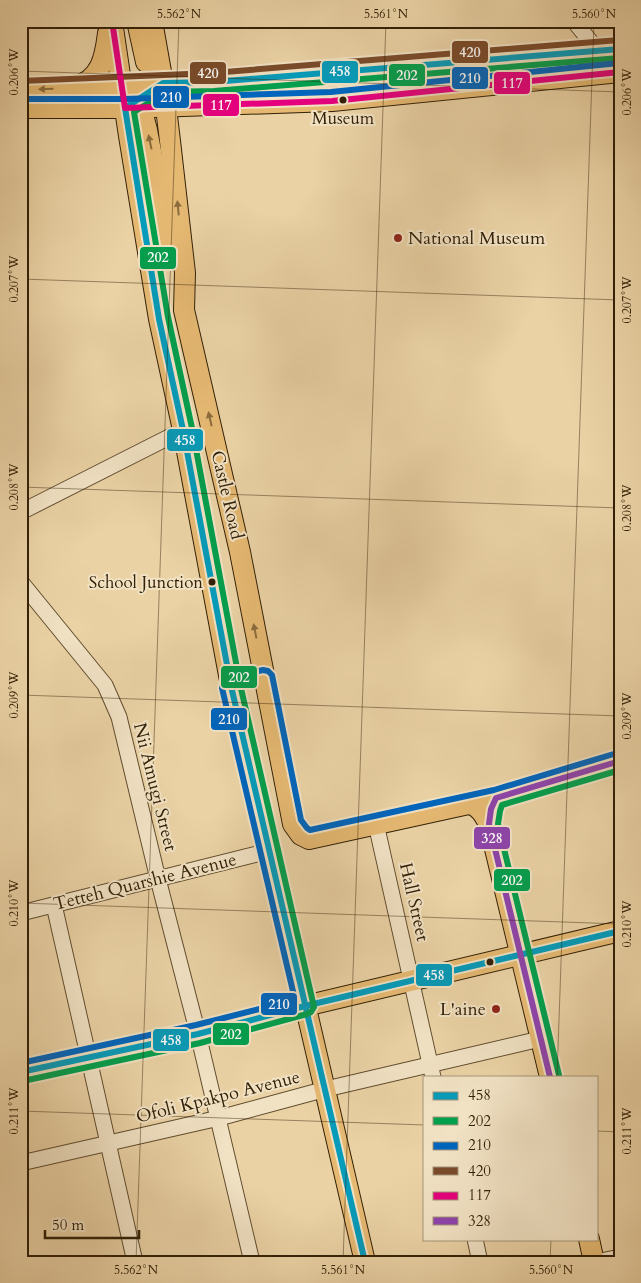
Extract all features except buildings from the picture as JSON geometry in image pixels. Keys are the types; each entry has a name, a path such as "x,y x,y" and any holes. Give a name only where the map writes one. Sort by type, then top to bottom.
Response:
{"main road":[{"path":"72,88 89,80 98,73 107,44 111,21"},
{"name":"Castle Road","path":"111,21 131,100 128,136 159,319 183,430 231,686 365,1262"},
{"path":"147,24 175,68 214,82"},
{"name":"Castle Road","path":"147,24 156,85 166,106 185,273 184,310 240,552 293,824 301,835 309,839 376,824"},
{"path":"21,108 82,108 131,100 156,85 620,50"},
{"path":"21,90 72,88 166,106 207,105 374,98 620,72"},
{"path":"131,100 153,156 176,285 184,310"},
{"path":"170,141 178,126 186,117 207,105"},
{"path":"82,108 101,112 111,117 120,124 128,136"},
{"path":"231,686 264,679"},
{"path":"376,824 496,798"},
{"path":"489,824 491,810 496,798"},
{"path":"470,804 476,806 482,812 489,824 550,1076"},
{"path":"21,1072 90,1059 198,1034 519,954 620,931"},
{"path":"589,1240 595,1262"}],"street":[{"path":"574,21 598,51"},
{"path":"21,512 183,430"},
{"name":"Nii Amugi Street","path":"21,582 105,685 119,717 198,1034 252,1262"},
{"path":"496,798 620,761"},
{"name":"Hall Street","path":"376,824 432,1071"},
{"name":"Tetteh Quarshie Avenue","path":"21,912 269,851"},
{"path":"54,905 135,1262"},
{"name":"Ofoli Kpakpo Avenue","path":"21,1163 218,1118 326,1089 432,1071 540,1039"},
{"path":"475,1240 480,1262"},
{"path":"595,1262 620,1257"}],"transit line":[{"name":"117","path":"112,21 125,108 332,101 620,72"},
{"name":"420","path":"21,81 212,73 619,40"},
{"name":"458","path":"365,1262 231,686 183,430 159,319 125,108 163,83 213,82 620,49"},
{"name":"202","path":"23,1081 200,1043 307,1014 314,1007 240,684 192,428 168,317 134,112 166,92 214,91 620,58"},
{"name":"210","path":"21,99 125,99 331,92 619,63"},
{"name":"210","path":"21,1063 196,1025 295,1000 222,688 227,678 263,670 268,671 272,675 301,820 310,830 494,790 617,753"},
{"name":"328","path":"550,1076 489,824 491,809 496,798 620,761"},
{"name":"202","path":"559,1075 498,824 500,811 502,805 620,770"},
{"name":"458","path":"21,1072 198,1034 305,1006 620,931"}],"place":[{"name":"Museum","path":"343,100"},
{"name":"National Museum","path":"398,238"},
{"name":"School Junction","path":"212,582"},
{"name":"L'aine","path":"496,1009"}]}
